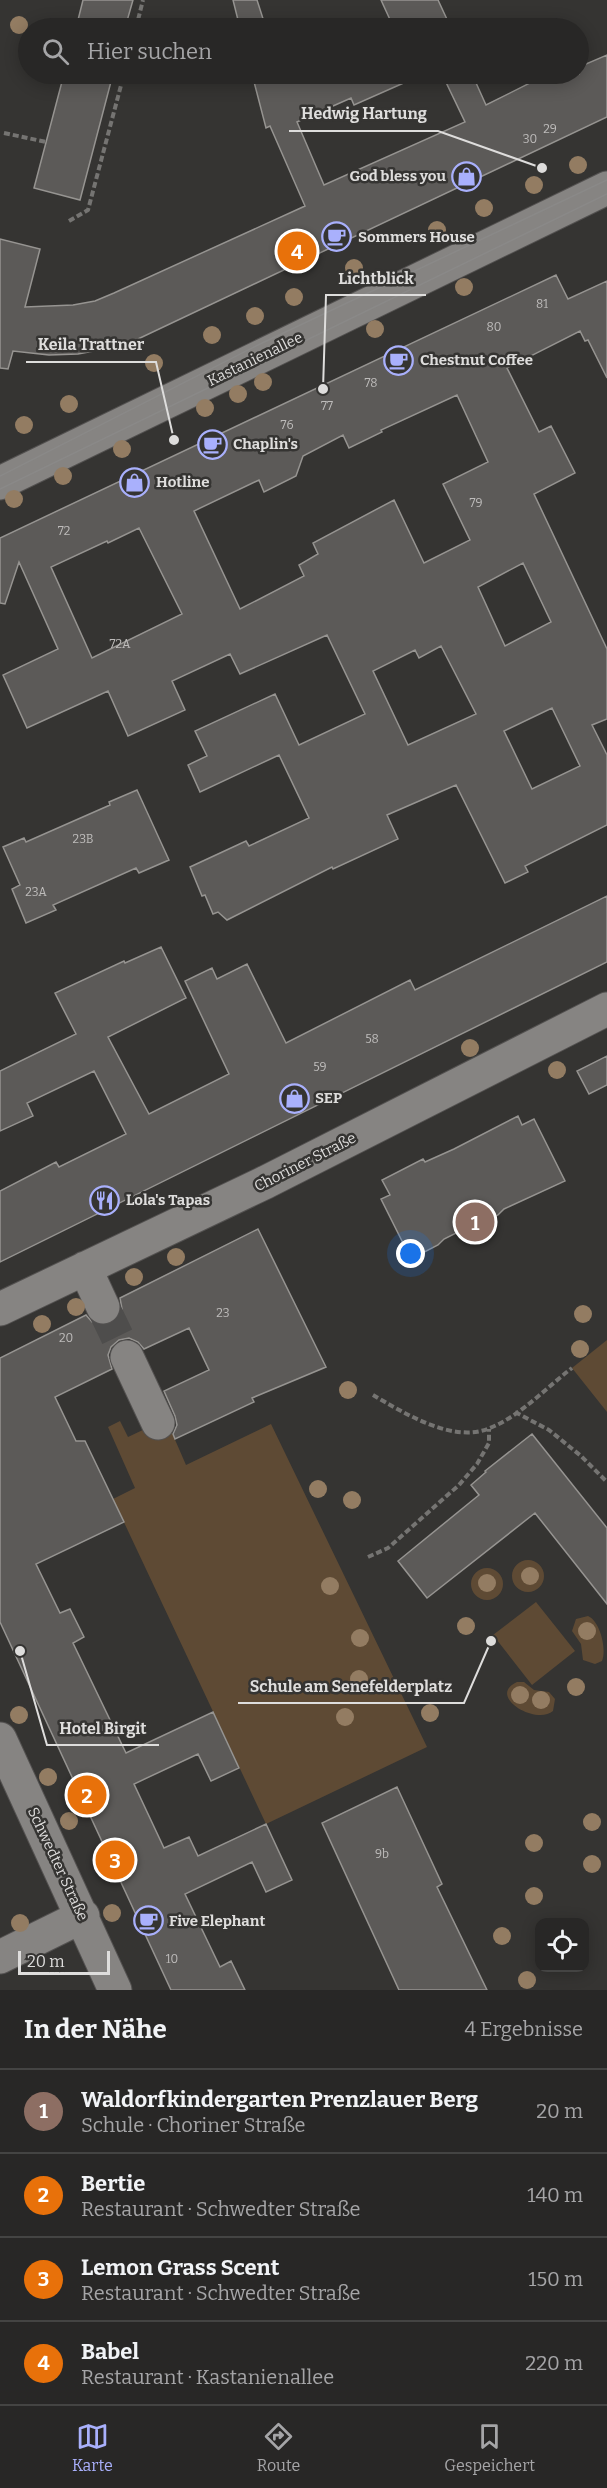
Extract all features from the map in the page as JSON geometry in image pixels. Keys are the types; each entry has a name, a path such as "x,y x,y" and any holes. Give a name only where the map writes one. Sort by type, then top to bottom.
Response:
{"street":[{"name":"Kastanienallee","path":"0,483 607,188"},
{"name":"Choriner Straße","path":"0,1309 266,1182 607,1009"},
{"path":"85,1268 103,1307"},
{"path":"127,1357 158,1423"},
{"name":"Schwedter Straße","path":"0,1739 116,1990"},
{"path":"0,1957 83,1916"}],"path":[{"path":"138,18 143,0"},
{"path":"69,221 88,210 121,84"},
{"path":"4,133 46,142"},
{"path":"373,1395 416,1420 445,1430 476,1432 489,1429 515,1412 572,1368"},
{"path":"515,1412 549,1430 607,1482"},
{"path":"368,1557 388,1548 459,1485 477,1464 489,1443 489,1429"}],"shaded area":[{"path":"607,1340 607,1412 572,1368"},
{"path":"166,1419 186,1465 271,1424 427,1747 266,1824 113,1499 135,1488 108,1427 120,1421 128,1437"},
{"path":"528,1560 539,1565 544,1576 539,1587 528,1592 517,1587 512,1576 517,1565"},
{"path":"487,1568 498,1573 503,1584 498,1595 487,1600 476,1595 471,1584 476,1573"},
{"path":"536,1602 575,1651 532,1685 493,1635"},
{"path":"588,1616 596,1623 603,1643 602,1661 595,1664 583,1660 581,1644 572,1631 576,1619"},
{"path":"517,1682 524,1682 534,1690 549,1692 555,1699 553,1711 545,1715 536,1715 517,1707 507,1695 509,1688"}],"building":[{"path":"83,0 133,0 128,18 78,18"},
{"path":"233,0 257,0 263,18 238,18"},
{"path":"381,0 438,0 446,18 389,18"},
{"path":"607,55 607,117 138,339 115,347 78,354 49,355 13,351 8,369 0,368 0,239 40,249 25,307 73,305 95,301 114,293 305,206 270,126 266,128 255,84 401,84 354,105 351,98 297,122 324,185 465,122 447,84 477,84 486,105 528,84 589,84 589,63"},
{"path":"61,84 110,84 80,200 34,188"},
{"path":"556,275 568,299 607,281 607,378 588,340 585,341 580,331 507,368 539,432 551,426 575,473 534,494 607,649 607,719 592,725 607,755 607,825 525,866 528,872 505,883 456,785 387,815 398,839 333,869 332,867 227,920 218,912 213,914 205,895 202,896 190,867 246,841 249,846 309,818 279,755 200,792 188,765 207,756 195,731 275,694 299,745 365,714 327,635 240,674 230,654 172,681 185,710 128,736 108,691 27,728 3,675 58,649 19,562 5,604 0,603 0,538","holes":["457,395 488,462 443,484 470,540 424,563 394,500 313,543 318,554 299,565 304,576 240,609 194,511 259,480 264,492 296,476 303,456 343,435 349,448 382,432 381,430","139,528 182,614 92,658 51,567 107,541 108,543","523,563 551,622 505,646 478,587","441,646 476,714 408,745 373,671 415,650 419,658","552,708 580,766 532,789 504,731"]},
{"path":"137,790 169,860 139,873 136,868 53,905 56,910 26,923 12,889 20,885 3,847 24,838 26,842 110,805 109,802"},
{"path":"607,896 607,962 0,1262 0,1191 56,1162 59,1167 126,1134 94,1071 27,1103 33,1116 0,1131 0,1071 76,1034 55,993 124,961 125,963 161,947 186,998 108,1037 149,1114 229,1074 185,981 212,968 217,979 247,964 286,1043 410,980 415,990"},
{"path":"607,1056 607,1085 589,1094 577,1071"},
{"path":"518,1116 522,1125 534,1119 565,1181 504,1209 498,1215 478,1225 470,1226 444,1239 438,1245 411,1259 381,1199 390,1195 382,1180 423,1159 425,1162 454,1149"},
{"path":"258,1229 326,1367 252,1398 254,1402 175,1439 173,1434 177,1425 175,1416 164,1391 209,1370 189,1328 144,1349 138,1342 129,1338 119,1340 111,1347 108,1355 112,1369 55,1397 76,1441 85,1441 124,1522 36,1564 60,1613 70,1609 84,1637 73,1643 126,1753 213,1712 239,1768 211,1781 198,1754 134,1784 164,1848 189,1837 198,1856 266,1824 292,1880 266,1892 252,1862 185,1894 220,1967 231,1961 245,1990 171,1990 0,1622 0,1358 86,1315 92,1322 101,1326 111,1324 119,1317 122,1309 120,1298"},
{"path":"532,1434 607,1528 607,1604 535,1513 427,1598 398,1561 479,1495 471,1485"},
{"path":"397,1787 442,1884 437,1887 487,1990 399,1990 322,1823"}],"tunnel":[{"path":"103,1307 127,1357"}],"tram line":[{"path":"0,476 258,345 607,180"},
{"path":"0,489 607,194"}],"place":[{"name":"Hedwig Hartung","path":"542,168"},
{"name":"God bless you","path":"467,176"},
{"name":"Sommers House","path":"337,237"},
{"name":"Babel","path":"297,251"},
{"name":"Chestnut Coffee","path":"399,360"},
{"name":"Lichtblick","path":"323,389"},
{"name":"Keila Trattner","path":"174,440"},
{"name":"Chaplin's","path":"212,444"},
{"name":"Hotline","path":"135,482"},
{"name":"SEP","path":"294,1098"},
{"name":"Lola's Tapas","path":"105,1200"},
{"name":"Waldorfkindergarten Prenzlauer Berg","path":"475,1222"},
{"name":"Schule am Senefelderplatz","path":"491,1641"},
{"name":"Hotel Birgit","path":"20,1651"},
{"name":"Bertie","path":"87,1795"},
{"name":"Lemon Grass Scent","path":"115,1860"},
{"name":"Five Elephant","path":"148,1921"}]}
